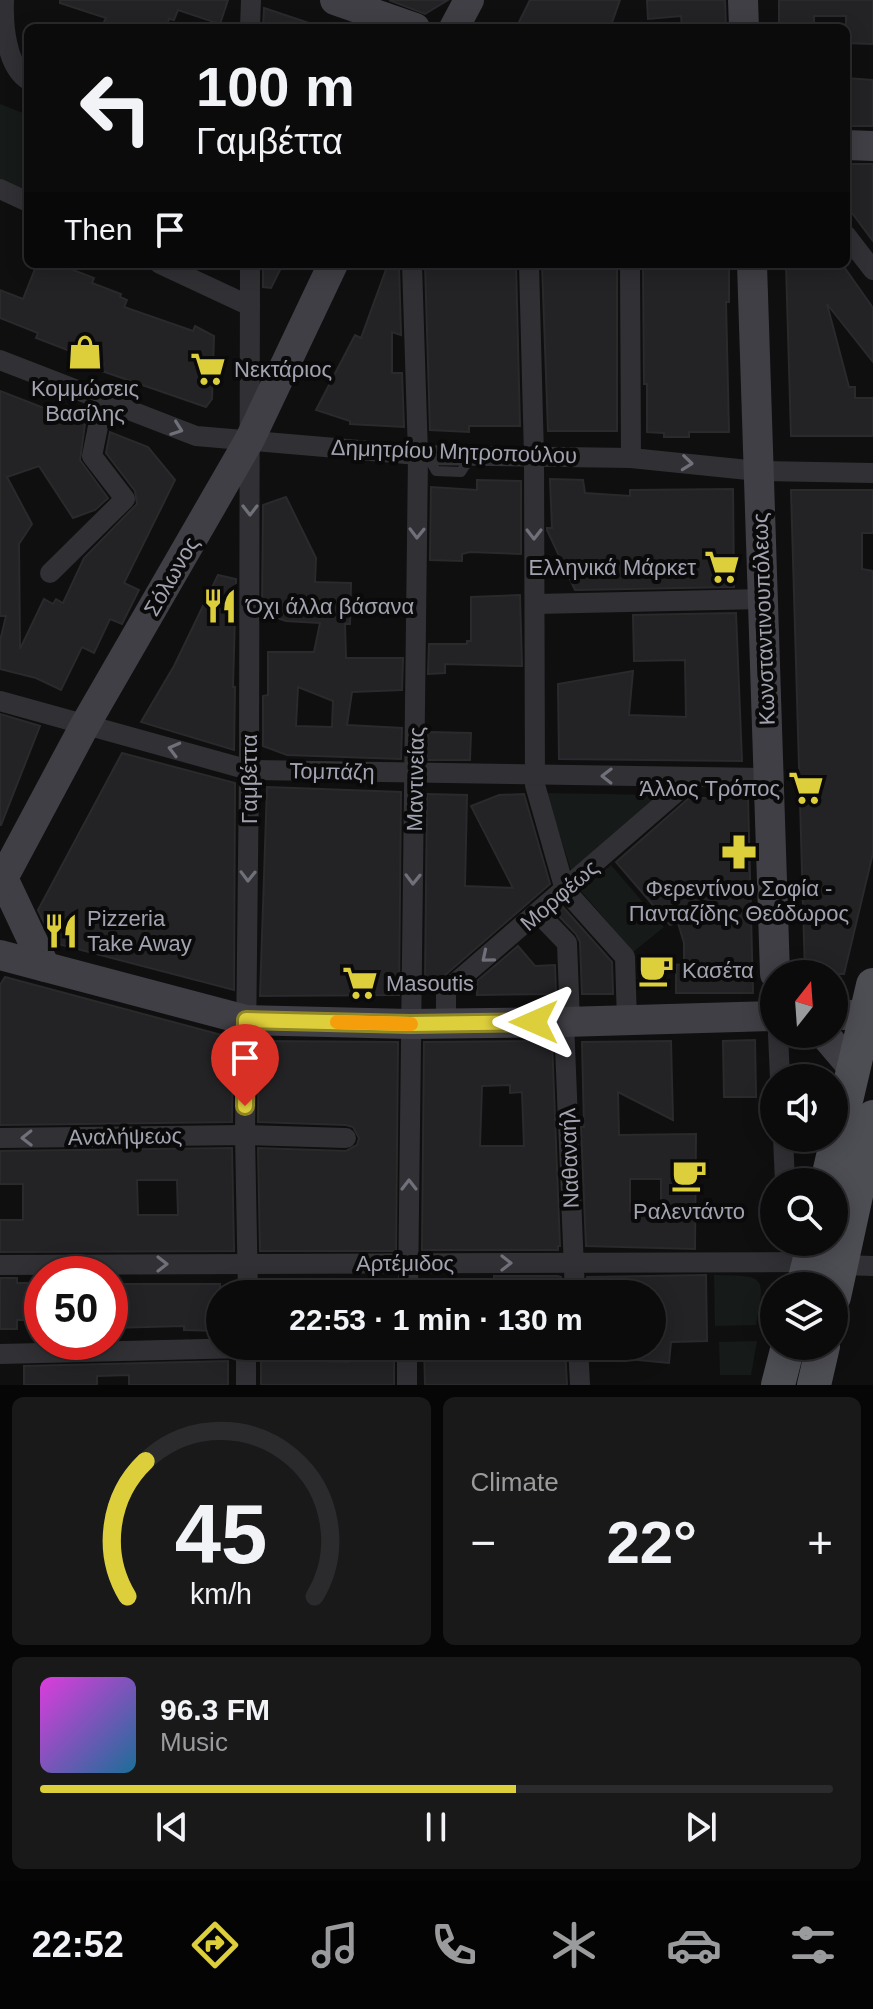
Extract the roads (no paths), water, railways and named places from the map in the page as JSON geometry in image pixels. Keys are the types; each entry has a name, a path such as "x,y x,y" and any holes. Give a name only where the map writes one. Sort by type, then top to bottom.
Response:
{"main road":[{"path":"830,1168 853,1068 862,1008"},
{"path":"819,1265 873,1117"},
{"path":"778,1385 784,1360"},
{"path":"814,1385 820,1360"}],"street":[{"path":"4,0 12,59 16,70 24,77"},
{"path":"250,24 251,0"},
{"path":"335,0 404,24"},
{"path":"456,24 469,0"},
{"path":"743,0 744,24"},
{"path":"850,145 873,146"},
{"path":"0,189 24,200"},
{"path":"850,240 873,270"},
{"path":"169,268 250,306"},
{"name":"Γαμβέττα","path":"248,1280 245,1135 250,268"},
{"name":"Σόλωνος","path":"2,881 85,725 250,439 331,268"},
{"name":"Μαντινείας","path":"408,1280 410,1024 423,455 412,268"},
{"path":"529,268 534,456 535,785 565,890 625,957 627,1021"},
{"path":"630,268 631,458"},
{"name":"Κωνσταντινουπόλεως","path":"752,268 775,960"},
{"name":"Δημητρίου Μητροπούλου","path":"0,360 196,436 423,455 631,458 758,471 873,473"},
{"path":"50,573 125,499 92,456 103,402"},
{"path":"535,604 763,599"},
{"name":"Τομπάζη","path":"0,701 249,770 769,778"},
{"name":"Μορφέως","path":"446,1023 446,991 539,914 694,777"},
{"path":"2,881 45,967"},
{"name":"Ναθαναήλ","path":"539,914 567,943 575,1280"},
{"path":"0,955 246,1020 410,1024 760,1016"},
{"path":"836,1048 853,1068"},
{"name":"Αναλήψεως","path":"0,1138 245,1135 346,1138"},
{"name":"Αρτέμιδος","path":"0,1265 819,1265"},
{"path":"0,1354 206,1348"},
{"path":"246,1360 246,1385"},
{"path":"407,1360 407,1385"},
{"path":"579,1360 580,1385"}],"lane":[{"path":"423,455 436,471 461,472 466,464"}],"place":[{"name":"Κομμώσεις Βασίλης","path":"85,352"},
{"name":"Νεκτάριος","path":"208,369"},
{"name":"Ελληνικά Μάρκετ","path":"722,567"},
{"name":"Όχι άλλα βάσανα","path":"220,606"},
{"name":"Άλλος Τρόπος","path":"806,788"},
{"name":"Φερεντίνου Σοφία - Πανταζίδης Θεόδωρος","path":"739,852"},
{"name":"Pizzeria Take Away","path":"61,931"},
{"name":"Κασέτα","path":"656,970"},
{"name":"Masoutis","path":"360,983"},
{"name":"Ραλεντάντο","path":"689,1175"}]}
